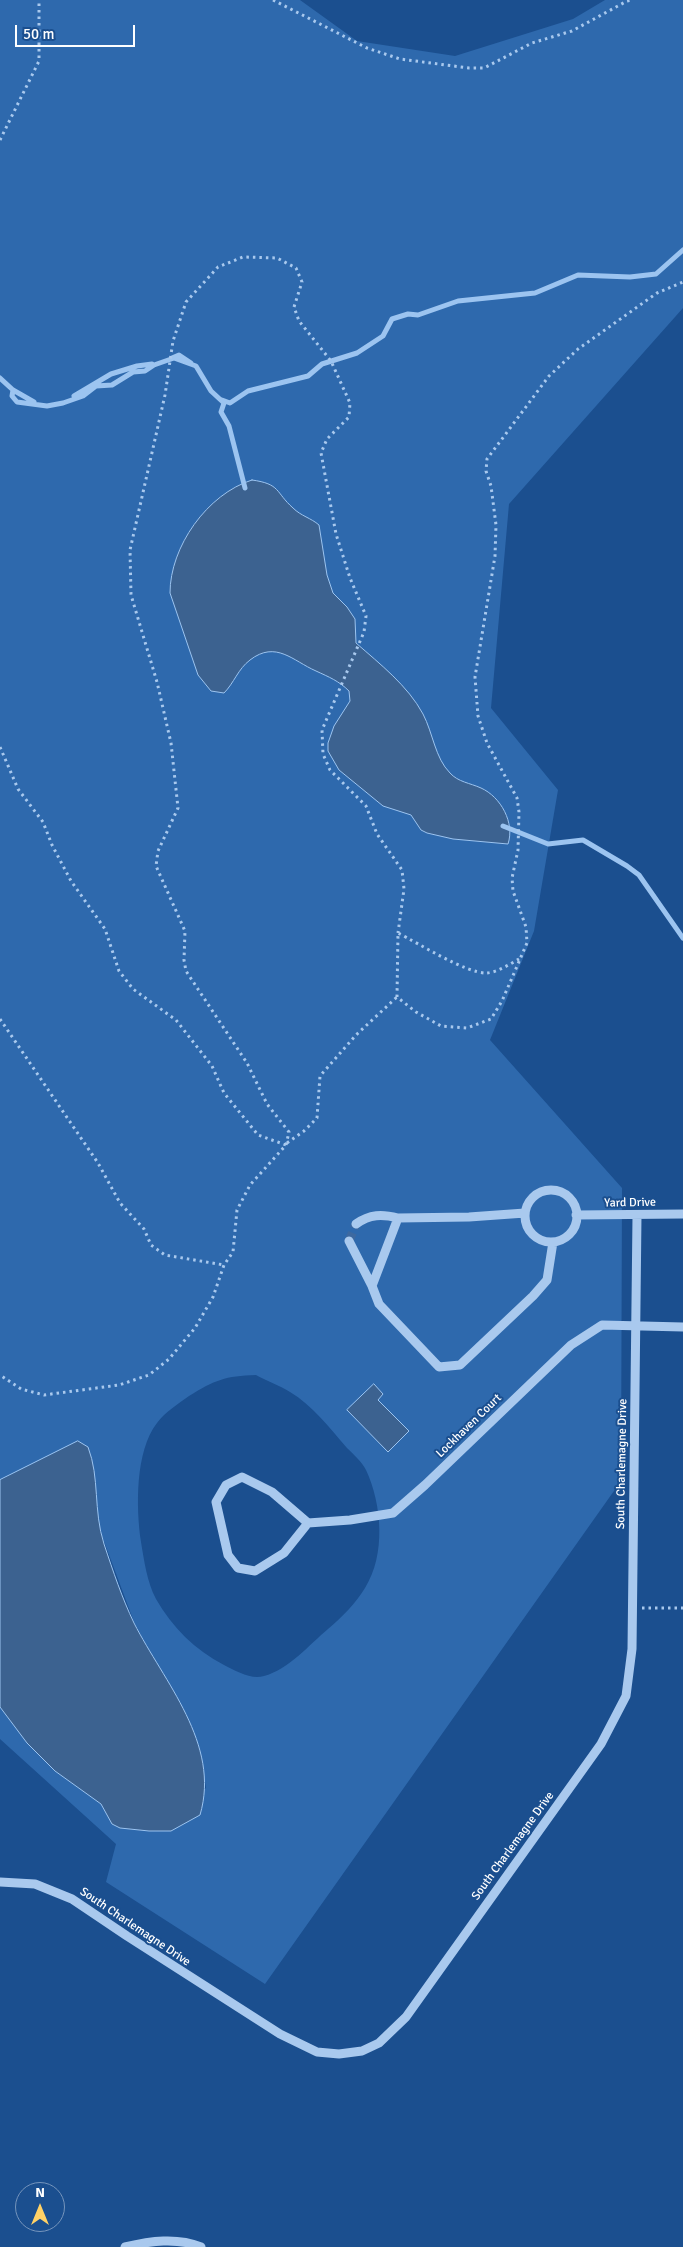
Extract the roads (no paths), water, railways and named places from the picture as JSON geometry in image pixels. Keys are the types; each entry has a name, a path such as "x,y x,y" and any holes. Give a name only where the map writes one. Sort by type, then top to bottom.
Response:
{"street":[{"path":"548,1191 564,1194 575,1207 576,1215 572,1231 566,1237 553,1242 541,1240 534,1236 528,1229 525,1213 532,1198 548,1191"},
{"path":"356,1224 366,1217 383,1214 398,1218 469,1217 525,1213"},
{"name":"Yard Drive","path":"576,1215 637,1216 683,1214"},
{"name":"South Charlemagne Drive","path":"0,1882 35,1884 72,1899 265,2025 317,2052 339,2054 362,2051 379,2043 406,2017 596,1752 626,1696 632,1650 637,1216"},
{"path":"372,1286 398,1218"},
{"path":"350,1241 379,1304 439,1367 460,1365 533,1296 547,1280 553,1242"},
{"name":"Lockhaven Court","path":"308,1522 350,1520 393,1513 425,1485 571,1345 602,1325 683,1327"},
{"path":"242,1477 272,1492 308,1522 284,1553 255,1572 238,1568 228,1555 216,1502 226,1485 242,1477"},
{"path":"125,2247 144,2242 187,2241 201,2247"}],"waterway":[{"path":"222,400 230,403 248,391 308,376 322,364 357,353 383,336 392,319 408,314 418,315 458,301 535,293 578,275 630,277 656,274 683,250"},
{"path":"172,358 179,355 191,363"},
{"path":"13,390 12,396 17,402 47,406 83,396 96,386 112,385 133,372 145,371 154,365 174,358 196,366 211,391 224,403 221,412 229,426 245,488"},
{"path":"74,396 111,374 137,366 152,364"},
{"path":"0,378 13,390 34,402"},
{"path":"503,826 548,844 583,840 627,866 639,875 683,938"}],"tunnel":[{"path":"349,1241 356,1224"}]}
